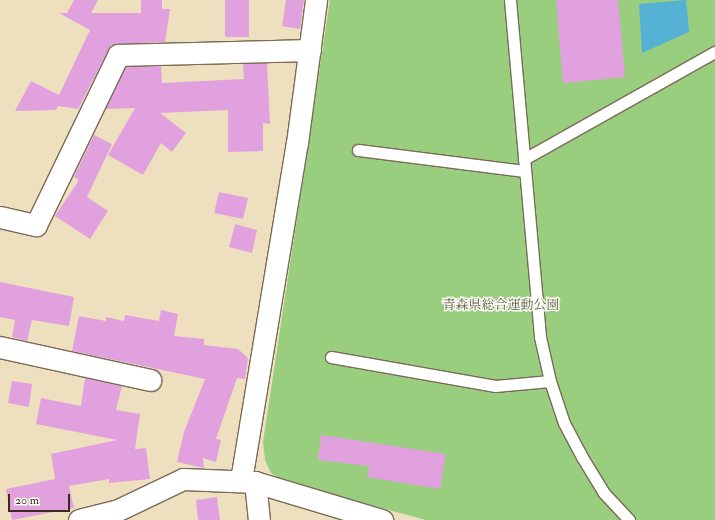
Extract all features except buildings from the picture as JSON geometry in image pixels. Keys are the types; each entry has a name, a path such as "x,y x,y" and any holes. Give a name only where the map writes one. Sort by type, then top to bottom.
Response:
{"street":[{"path":"259,520 248,481 316,0"},
{"path":"0,217 36,225 118,55 310,50"},
{"path":"0,347 150,380"},
{"path":"80,520 116,511 183,479 248,481 382,520"}],"lane":[{"path":"510,0 540,337 550,382 564,423 582,457 604,493 629,520"},
{"path":"524,159 715,52"},
{"path":"358,150 525,171"},
{"path":"331,357 495,386 550,382"}],"green space":[{"name":"青森県総合運動公園","path":"330,0 715,0 715,520 426,520 285,482 271,473 265,460 263,442"}],"water":[{"path":"686,0 689,32 642,53 639,4"}]}
